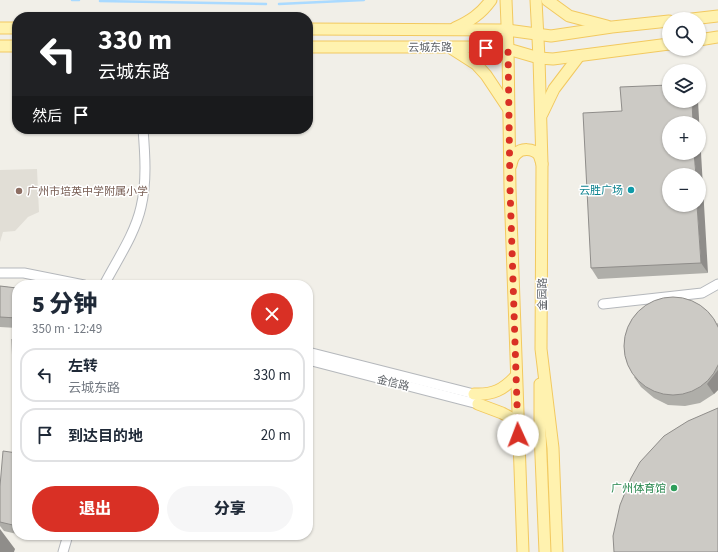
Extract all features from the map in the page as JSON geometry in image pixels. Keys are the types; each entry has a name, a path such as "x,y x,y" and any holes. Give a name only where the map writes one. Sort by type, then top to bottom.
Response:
{"main road":[{"path":"453,30 478,16 491,0"},
{"path":"506,0 517,421 523,552"},
{"name":"金园路","path":"536,0 542,164 541,349 553,448 557,552"},
{"path":"547,0 569,16 612,27"},
{"path":"706,17 718,16"},
{"name":"云城东路","path":"313,29 507,30 538,35 559,36 612,27 662,22"},
{"path":"0,28 12,28"},
{"path":"406,29 406,47"},
{"path":"706,39 718,37"},
{"name":"云城东路","path":"313,48 450,47 508,49 539,58 553,59 662,45"},
{"path":"0,46 12,46"},
{"path":"450,47 476,64 508,109"},
{"path":"541,116 554,89 579,56"},
{"path":"510,169 512,158 516,152 525,149 532,150 539,154 542,164"},
{"path":"541,349 540,432 545,552"},
{"path":"476,399 507,386 516,376"},
{"path":"476,399 517,421"}],"street":[{"path":"107,280 136,224 142,206 145,178 143,134"},
{"path":"0,273 24,273 59,280"},
{"path":"603,304 702,293 718,284"},
{"name":"金信路","path":"313,353 476,399"},
{"name":"金信路","path":"313,361 476,399"},
{"path":"63,552 67,540"}],"shaded area":[{"name":"广州市培英中学附属小学","path":"37,169 39,212 28,217 15,231 3,232 0,242 0,170"}],"building":[{"name":"云胜广场","path":"662,85 662,108 692,108 693,116 662,116 662,160 695,160 695,168 662,168 662,212 697,212 701,263 591,268 583,113 622,111 620,87"},
{"path":"0,286 12,287 12,318 0,317"},
{"path":"673,297 692,301 708,311 718,327 718,365 708,381 692,391 673,395 654,391 638,381 628,365 624,346 628,327 638,311 654,301"},
{"name":"广州体育馆","path":"718,408 718,552 614,552 613,536 620,505 631,478 640,462 664,436 688,421"},
{"path":"3,451 12,452 12,525 0,522 0,486"}],"waterway":[{"path":"72,0 79,0"},
{"path":"279,4 364,0"},
{"path":"100,1 266,4"}],"place":[{"name":"云胜广场","path":"631,190"},
{"name":"广州市培英中学附属小学","path":"19,191"},
{"name":"广州体育馆","path":"674,488"}],"route":[{"path":"486,48 508,49 510,188 518,435"}]}
